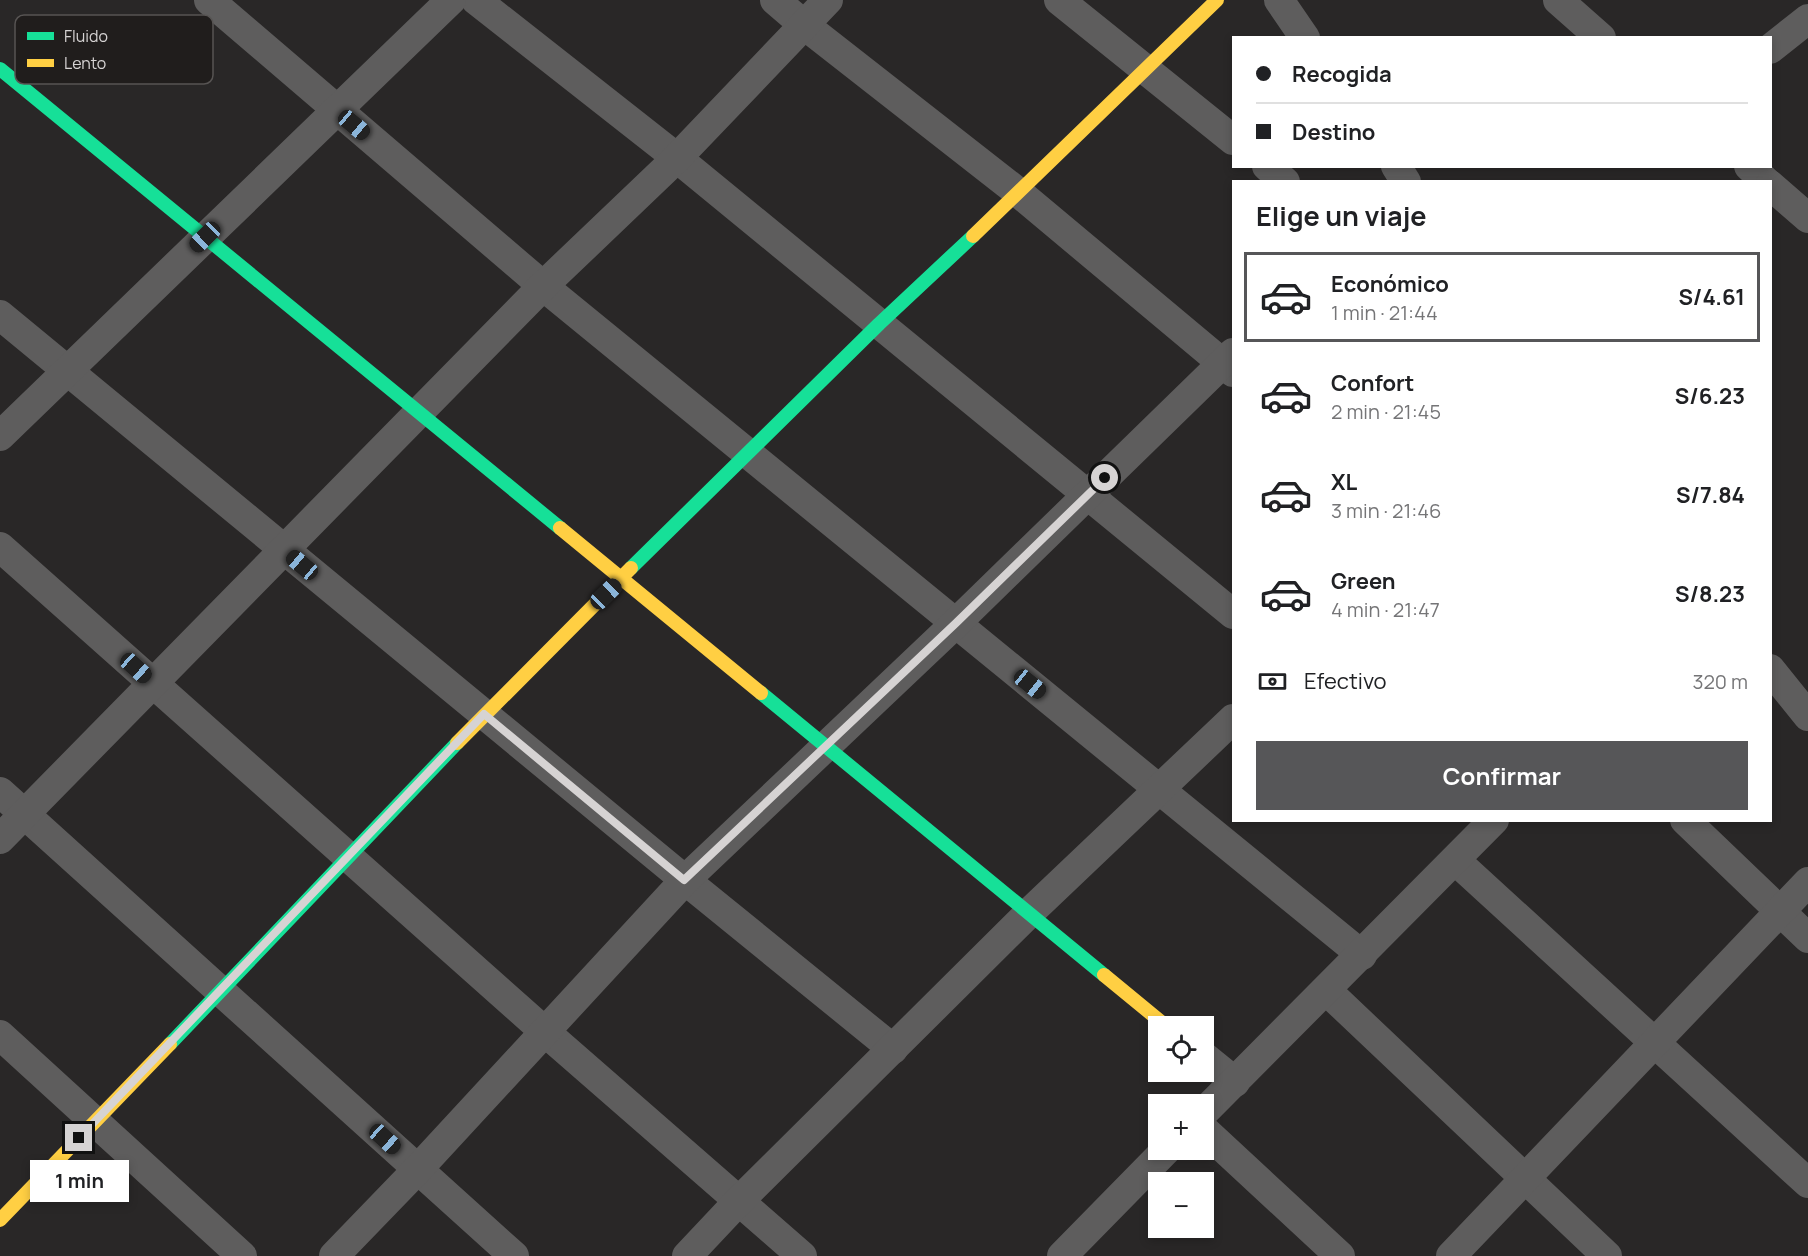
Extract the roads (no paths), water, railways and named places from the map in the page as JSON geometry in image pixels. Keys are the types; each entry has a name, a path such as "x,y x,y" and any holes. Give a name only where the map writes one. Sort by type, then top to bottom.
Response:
{"street":[{"path":"209,0 543,286 1362,955"},
{"path":"0,436 451,0"},
{"path":"476,0 677,158 1232,613"},
{"path":"334,1256 418,1169 684,880 956,623 1088,494 1229,363 775,0"},
{"path":"0,839 543,286 677,158 828,0"},
{"path":"1059,0 1232,139"},
{"path":"0,1220 484,714 879,324 1019,193 1217,0"},
{"path":"1279,0 1304,36"},
{"path":"1558,0 1599,36"},
{"path":"1772,47 1808,19"},
{"path":"0,69 15,81"},
{"path":"18,84 1154,1016"},
{"path":"1269,168 1283,180"},
{"path":"1751,168 1764,180"},
{"path":"1772,187 1808,218"},
{"path":"0,315 684,880 893,1049"},
{"path":"0,547 544,1031 802,1256"},
{"path":"1772,671 1808,716"},
{"path":"687,1256 739,1201 1029,913 1232,720"},
{"path":"0,792 514,1256"},
{"path":"1214,1102 1362,955 1490,822"},
{"path":"1686,822 1808,938"},
{"path":"1455,860 1808,1183"},
{"path":"1451,1256 1808,882"},
{"path":"1326,990 1607,1256"},
{"path":"0,1035 242,1256"},
{"path":"1214,1065 1235,1082"},
{"path":"1214,1139 1340,1256"},
{"path":"1068,1254 1157,1160"}]}
